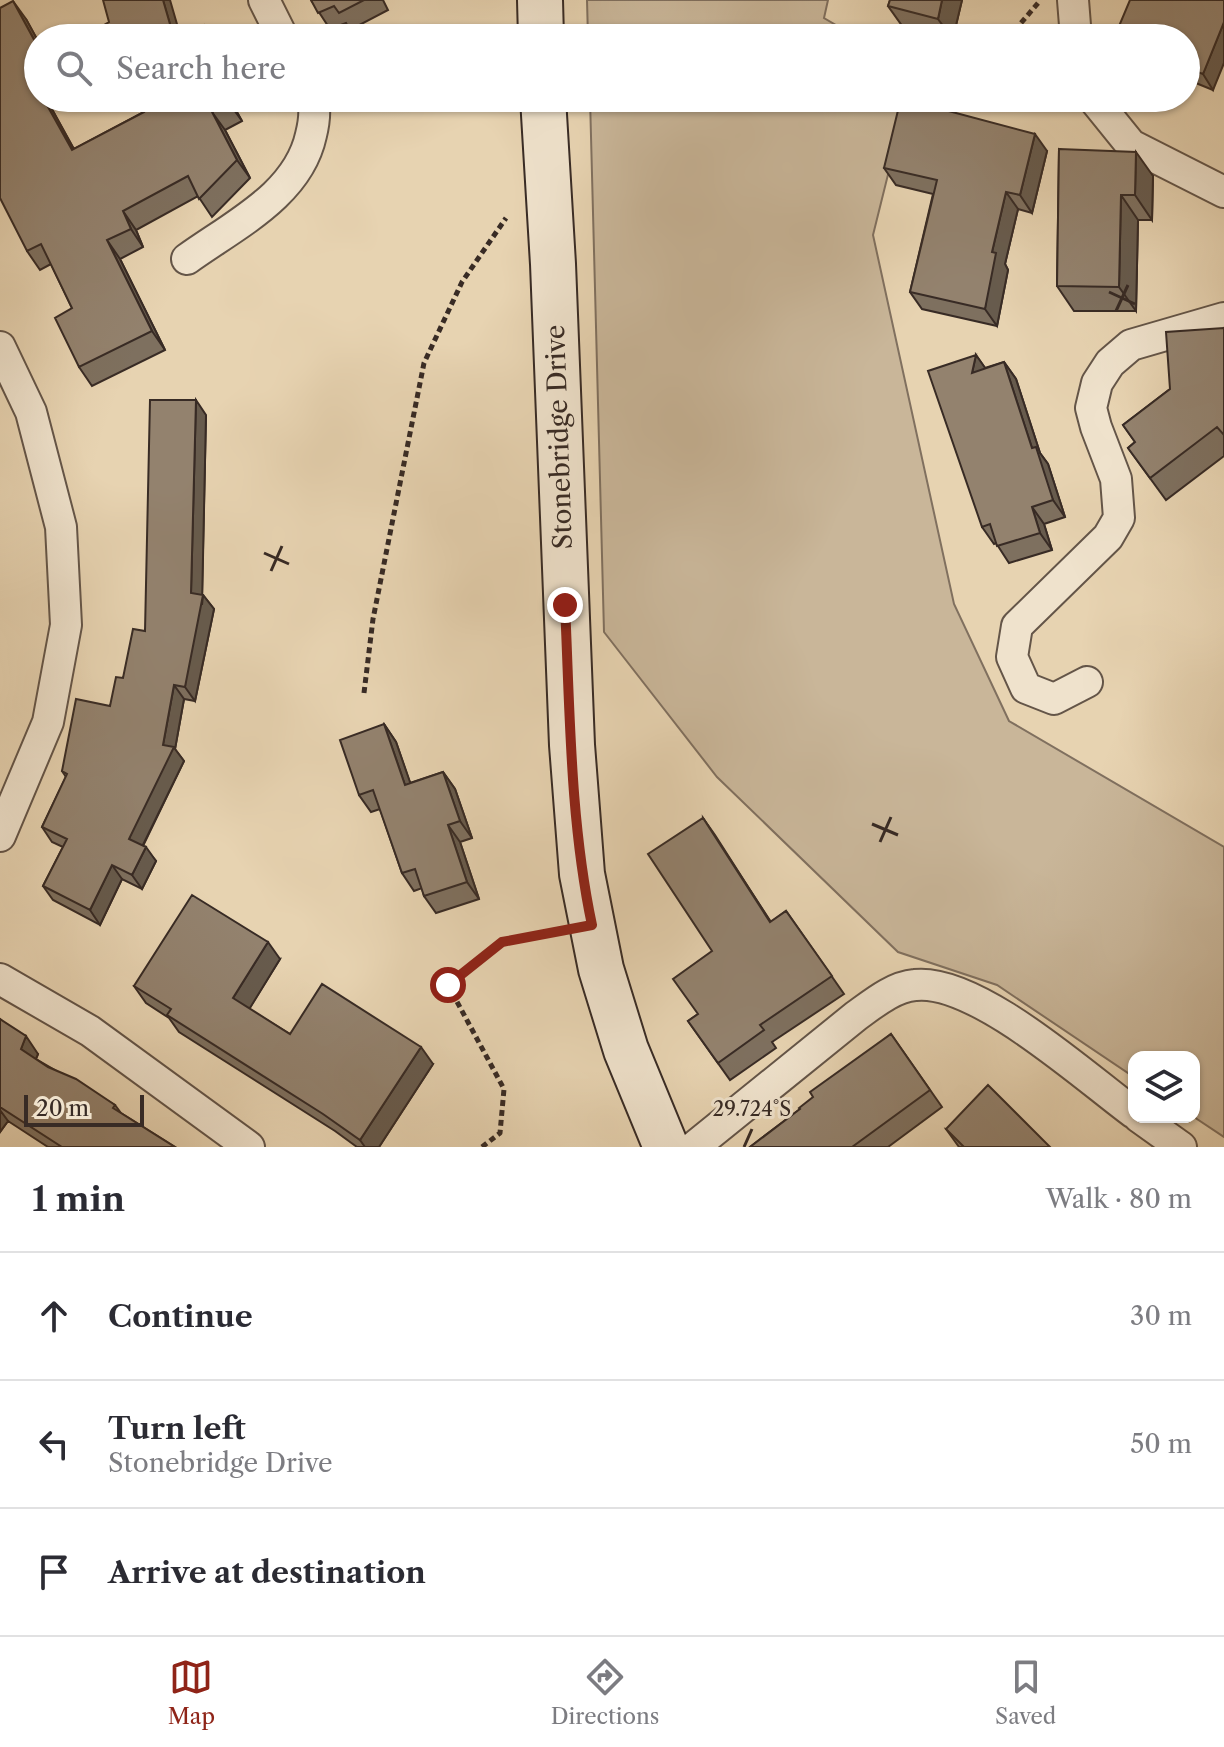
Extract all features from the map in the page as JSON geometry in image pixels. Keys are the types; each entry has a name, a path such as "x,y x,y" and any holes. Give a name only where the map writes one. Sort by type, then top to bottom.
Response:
{"street":[{"path":"264,0 276,24"},
{"path":"540,0 541,24"},
{"path":"1073,0 1075,24"},
{"path":"187,259 272,198 292,178 307,152 314,112"},
{"name":"Stonebridge Drive","path":"544,112 572,745 582,874 601,969 626,1050 666,1147"},
{"path":"1104,112 1131,145 1224,192"},
{"path":"1087,682 1054,699 1026,688 1012,657 1017,626 1108,537 1119,518 1116,479 1091,408 1097,383 1110,363 1131,345 1224,318"},
{"path":"0,347 31,412 61,527 66,625 48,722 0,836"},
{"path":"0,979 90,1031 249,1147"},
{"path":"694,1147 883,996 914,985 941,986 1010,1019 1128,1109"},
{"path":"1147,1123 1181,1147"}],"path":[{"path":"1020,24 1041,0"},
{"path":"364,693 373,619 424,363 462,282 547,159"},
{"path":"482,1147 500,1133 504,1089 448,985 502,942 592,925"}],"shaded area":[{"path":"587,0 828,0 824,18 834,24 588,24"},
{"path":"590,112 904,112 873,235 954,604 1009,721 1224,847 1224,1137 1200,1121 1200,1051 1128,1051 1128,1073 997,985 898,952 717,777 604,632"}],"building":[{"path":"103,0 163,0 170,24 106,24 109,22"},
{"path":"311,0 364,0 339,13 334,6 318,13"},
{"path":"890,0 942,0 938,19 888,6"},
{"path":"1130,0 1224,0 1224,22 1203,74 1200,73 1200,24 1120,24"},
{"path":"13,1 26,24 24,112 51,112 72,150 144,112 212,112 237,160 199,199 188,176 123,211 131,229 107,240 152,331 79,367 55,318 72,308 41,244 27,251 0,198 0,8"},
{"path":"898,112 952,112 1035,134 1020,195 1006,192 992,252 996,253 985,309 910,292 937,180 884,168"},
{"path":"1059,149 1136,152 1135,195 1121,195 1119,287 1057,286"},
{"path":"1224,328 1224,435 1217,427 1150,478 1128,448 1135,442 1123,425 1170,389 1166,332"},
{"path":"976,355 972,373 1004,362 1053,500 1032,507 1040,533 997,546 990,524 982,527 928,371"},
{"path":"150,400 196,400 191,593 203,595 185,687 174,685 163,745 174,747 129,839 146,847 132,875 112,865 90,910 43,886 67,839 42,827 67,774 62,771 76,699 110,706 116,677 123,678 133,629 145,631"},
{"path":"384,724 405,785 443,772 460,821 448,825 467,882 424,896 415,869 402,873 373,790 359,795 340,740"},
{"path":"703,818 770,922 786,911 832,976 760,1025 764,1030 718,1063 688,1021 698,1014 673,979 712,951 648,854"},
{"path":"192,895 268,942 233,998 290,1034 322,984 421,1047 360,1140 167,1015 171,1009 134,986"},
{"path":"0,1019 26,1036 21,1049 48,1067 76,1079 115,1105 113,1108 175,1147 62,1147 0,1107"},
{"path":"891,1034 930,1090 852,1147 750,1147 800,1109 813,1097 810,1092"},
{"path":"988,1085 1050,1147 964,1147 946,1129"}],"route":[{"path":"448,985 502,942 592,925 582,874 565,605"}]}
